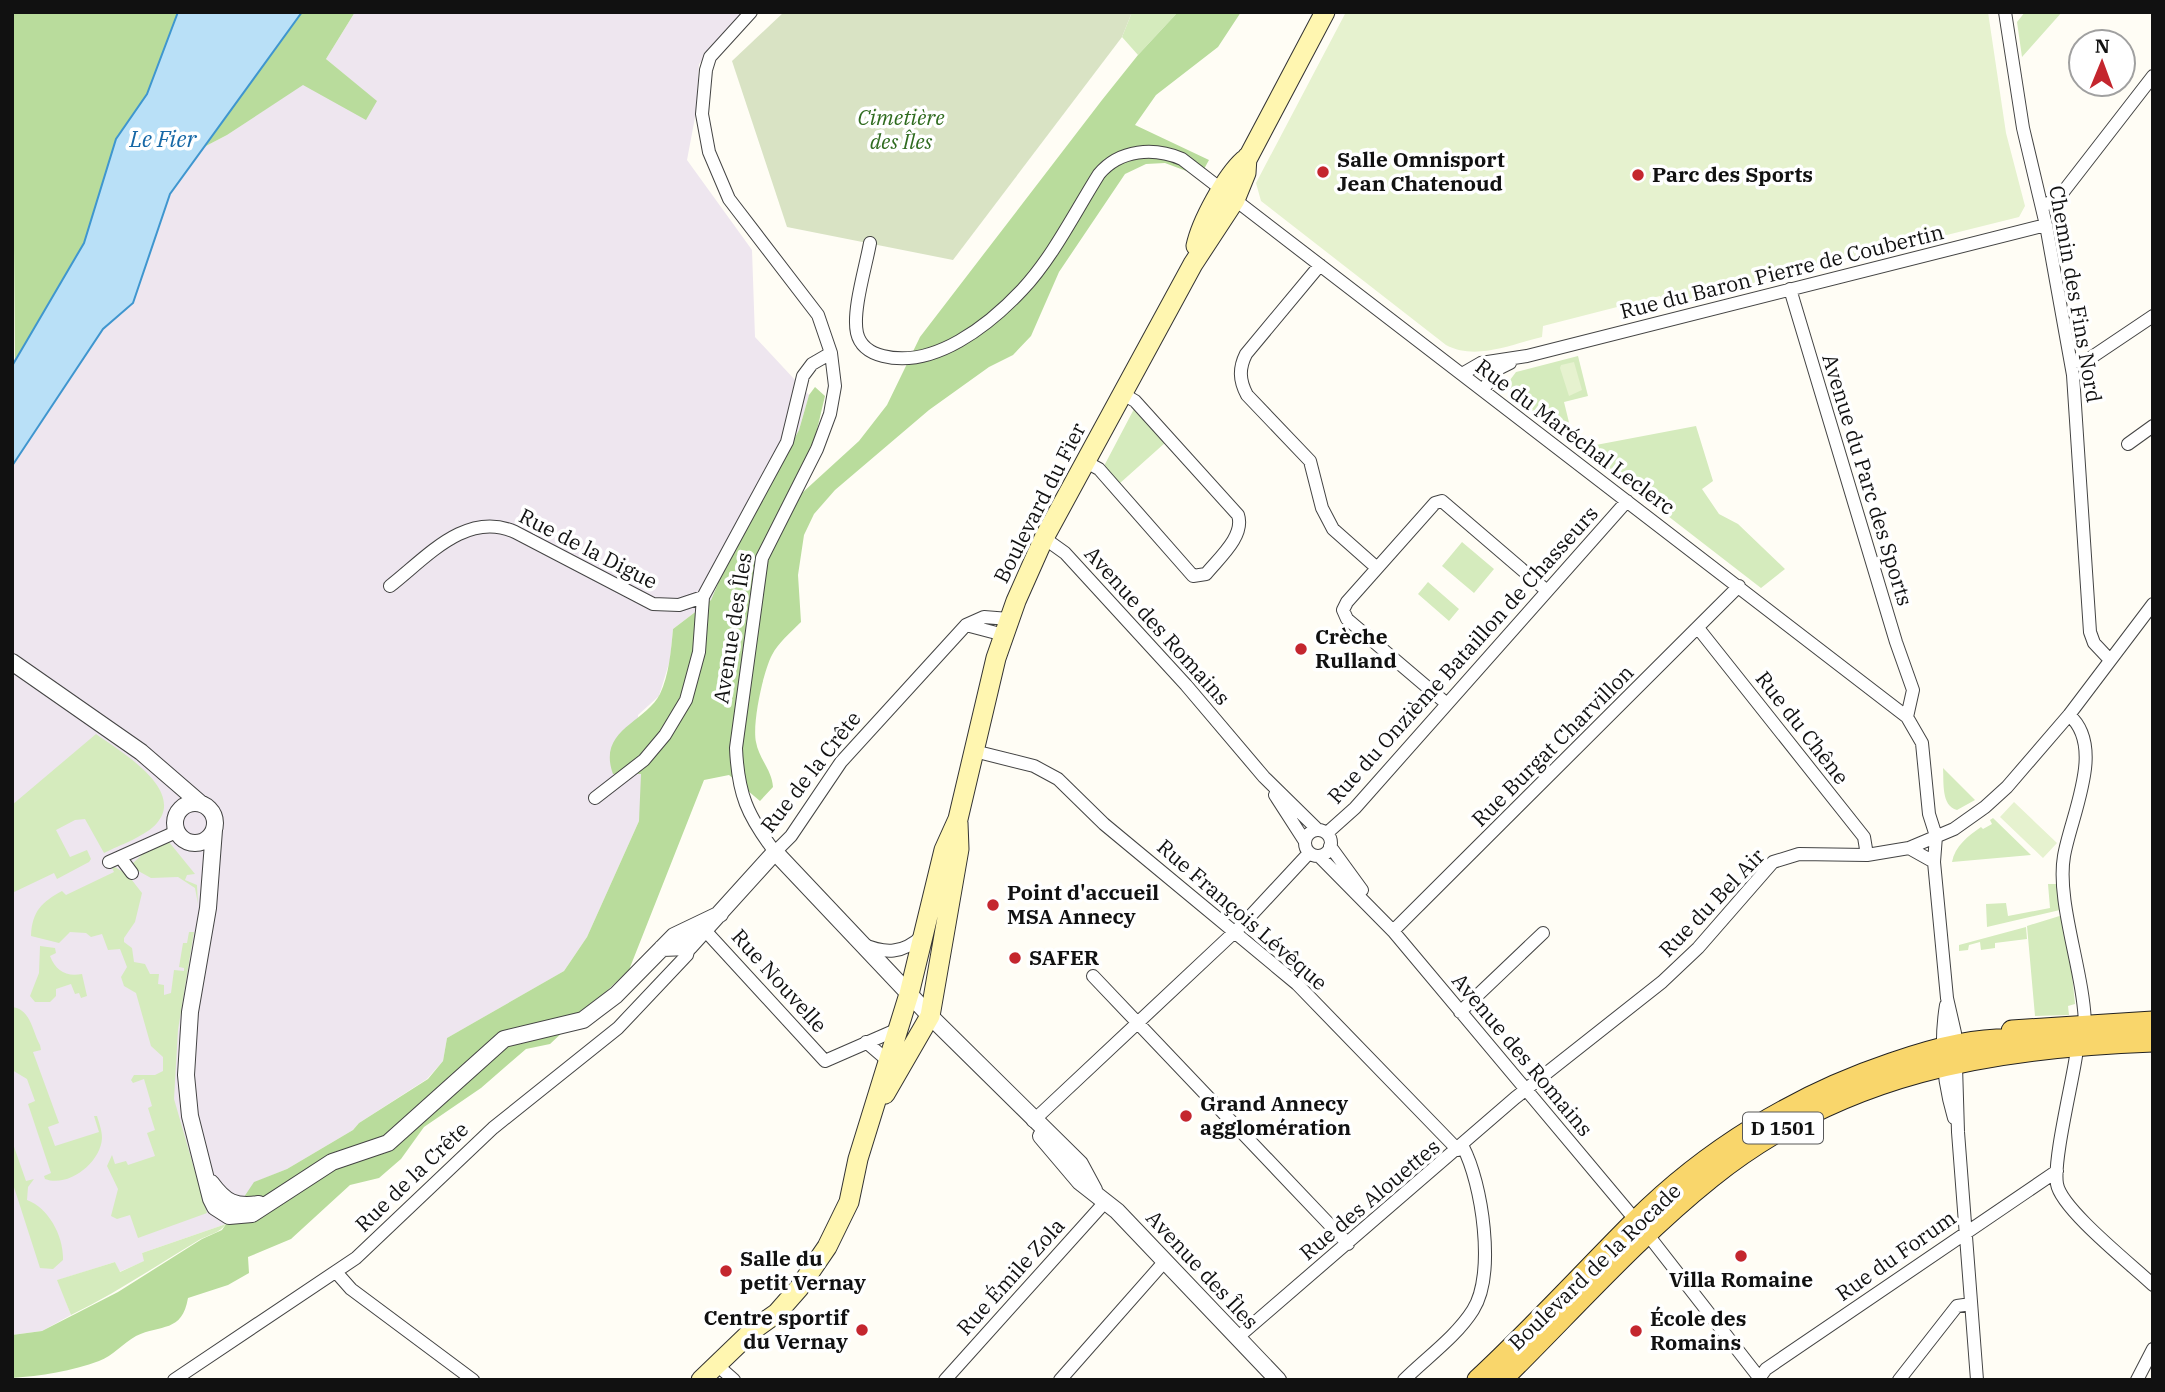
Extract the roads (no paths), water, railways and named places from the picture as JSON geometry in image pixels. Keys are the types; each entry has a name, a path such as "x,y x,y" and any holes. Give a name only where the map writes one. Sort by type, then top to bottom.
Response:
{"main road":[{"name":"Boulevard du Fier","path":"873,1115 887,1060 909,994 944,850 958,819 1006,627 1044,538 1193,264 1208,242 1229,195 1236,168 1247,157 1325,12"},
{"name":"Boulevard du Fier","path":"1193,264 1199,233 1229,195"},
{"name":"Boulevard du Fier","path":"930,1016 959,849 958,819"},
{"path":"702,1380 753,1330 777,1313 820,1258 849,1202 858,1159 873,1115 930,1016"},
{"name":"D 1501","path":"2001,1038 2007,1031 2153,1022"},
{"name":"Boulevard de la Rocade","path":"1954,1057 2001,1038 2070,1050"},
{"name":"Boulevard de la Rocade","path":"1501,1380 1693,1172 1779,1113 1846,1080 1954,1057 2070,1050 2153,1041"},
{"path":"2070,1050 2153,1052"},
{"name":"Boulevard de la Rocade","path":"1478,1380 1596,1265 1642,1228"}],"street":[{"name":"Avenue des Îles","path":"751,12 710,57 702,114 709,152 729,199 818,315 831,353 835,386 831,414 762,558 736,748 740,790 749,817 775,852 860,943 1033,1121 1047,1130 1080,1164 1100,1195 1237,1338 1268,1377"},
{"name":"Chemin des Fins Nord","path":"2005,12 2023,128 2046,225 2071,363 2090,632 2094,643 2110,660"},
{"path":"2042,207 2064,191 2153,76"},
{"name":"Rue du Maréchal Leclerc","path":"870,243 856,320 859,339 866,349 877,354 899,359 921,357 964,337 1023,289 1099,174 1118,159 1144,152 1173,156 1191,165 1892,704"},
{"name":"Rue du Baron Pierre de Coubertin","path":"1462,374 1481,363 1527,356 2046,225"},
{"path":"1320,265 1246,354 1241,366 1241,381 1247,394 1310,461 1322,508 1333,529 1377,568"},
{"name":"Avenue du Parc des Sports","path":"1790,289 1914,694 1907,717"},
{"path":"2071,363 2089,359 2153,316"},
{"path":"595,797 643,760 665,735 686,700 699,652 703,597 787,442 803,376 812,364 831,353"},
{"name":"Rue du Baron Pierre de Coubertin","path":"1483,390 1498,369 1527,356"},
{"path":"1086,462 1100,469 1193,576 1206,574 1237,535 1240,524 1238,515 1135,401 1123,394"},
{"path":"2128,444 2153,426"},
{"path":"1447,704 1345,616 1345,604 1435,503 1442,501 1548,591"},
{"name":"Rue du Onzième Bataillon de Chasseurs","path":"1322,831 1355,808 1627,501"},
{"name":"Rue de la Digue","path":"390,586 458,533 491,525 515,532 653,604 679,606 703,597"},
{"name":"Avenue des Romains","path":"1044,538 1065,553 1186,685 1264,777 1322,831"},
{"name":"Rue Burgat Charvillon","path":"1393,931 1739,586"},
{"name":"Rue du Bel Air","path":"1526,1091 1684,962 1773,862 1792,855 1867,855 1909,848 1961,825 1997,797 2069,715 2153,604"},
{"name":"Rue de la Crête","path":"174,1380 336,1272 379,1238 493,1128 618,1028 661,982 686,940 720,914 791,836 841,762 966,625 984,617 1006,627"},
{"name":"Rue du Chêne","path":"1699,628 1864,837 1867,855"},
{"path":"12,662 141,752 213,814 208,908 190,1012 186,1075 191,1120 211,1199 222,1213 240,1218 251,1214 290,1192 332,1162 388,1143 504,1039 583,1020 616,995 662,948 686,940"},
{"path":"1908,681 1905,693 1892,704 1907,717 1922,743 1928,811 1936,836 1934,862 1954,1057 1948,1098 1958,1132 1977,1380"},
{"path":"2069,715 2081,726 2086,744 2085,765 2064,856 2063,877 2083,987 2085,1025"},
{"name":"Rue François Lévêque","path":"974,751 1034,766 1058,779 1104,824 1297,984 1460,1149"},
{"path":"165,775 180,830 201,861 209,883"},
{"name":"Avenue des Romains","path":"1264,777 1304,840"},
{"path":"180,830 185,805 200,803"},
{"path":"132,873 114,859 180,830 203,841 214,830"},
{"path":"1033,1121 1314,855 1327,853 1331,846 1322,831 1308,833 1304,840 1314,855"},
{"name":"Avenue des Romains","path":"1331,846 1378,914"},
{"path":"1909,848 1934,862"},
{"name":"Avenue des Romains","path":"1314,855 1393,931 1642,1228 1760,1379"},
{"name":"Rue Nouvelle","path":"703,928 825,1060 896,1030"},
{"path":"860,943 879,950 899,951 915,943 924,933"},
{"path":"1460,1012 1543,933"},
{"path":"1093,976 1348,1244"},
{"path":"866,1042 887,1060"},
{"path":"2070,1050 2057,1171 2058,1190 2068,1207 2153,1285"},
{"name":"Rue des Alouettes","path":"1237,1338 1526,1091"},
{"path":"1404,1380 1464,1321 1481,1292 1484,1256 1475,1185 1460,1149"},
{"name":"Rue du Forum","path":"1760,1379 1764,1371 1965,1231 2057,1171"},
{"name":"Rue Émile Zola","path":"944,1380 1100,1195"},
{"path":"1060,1380 1165,1261"},
{"path":"336,1272 351,1289 470,1379"},
{"path":"1899,1380 1957,1306 1971,1304"},
{"path":"2137,1380 2153,1349"},
{"path":"716,1365 734,1380"}],"water":[{"name":"Le Fier","path":"178,12 302,12 170,194 133,303 103,329 12,466 12,366 84,243 116,139 147,94"}],"place":[{"name":"Salle Omnisport Jean Chatenoud","path":"1323,172"},
{"name":"Parc des Sports","path":"1638,175"},
{"name":"Crèche Rulland","path":"1301,649"},
{"name":"Point d'accueil MSA Annecy","path":"993,905"},
{"name":"SAFER","path":"1015,958"},
{"name":"Grand Annecy agglomération","path":"1186,1116"},
{"name":"Villa Romaine","path":"1741,1256"},
{"name":"Salle du petit Vernay","path":"726,1271"},
{"name":"Centre sportif du Vernay","path":"862,1330"},
{"name":"École des Romains","path":"1636,1331"}],"park label":[{"name":"Cimetière des Îles","path":"901,130"}]}
